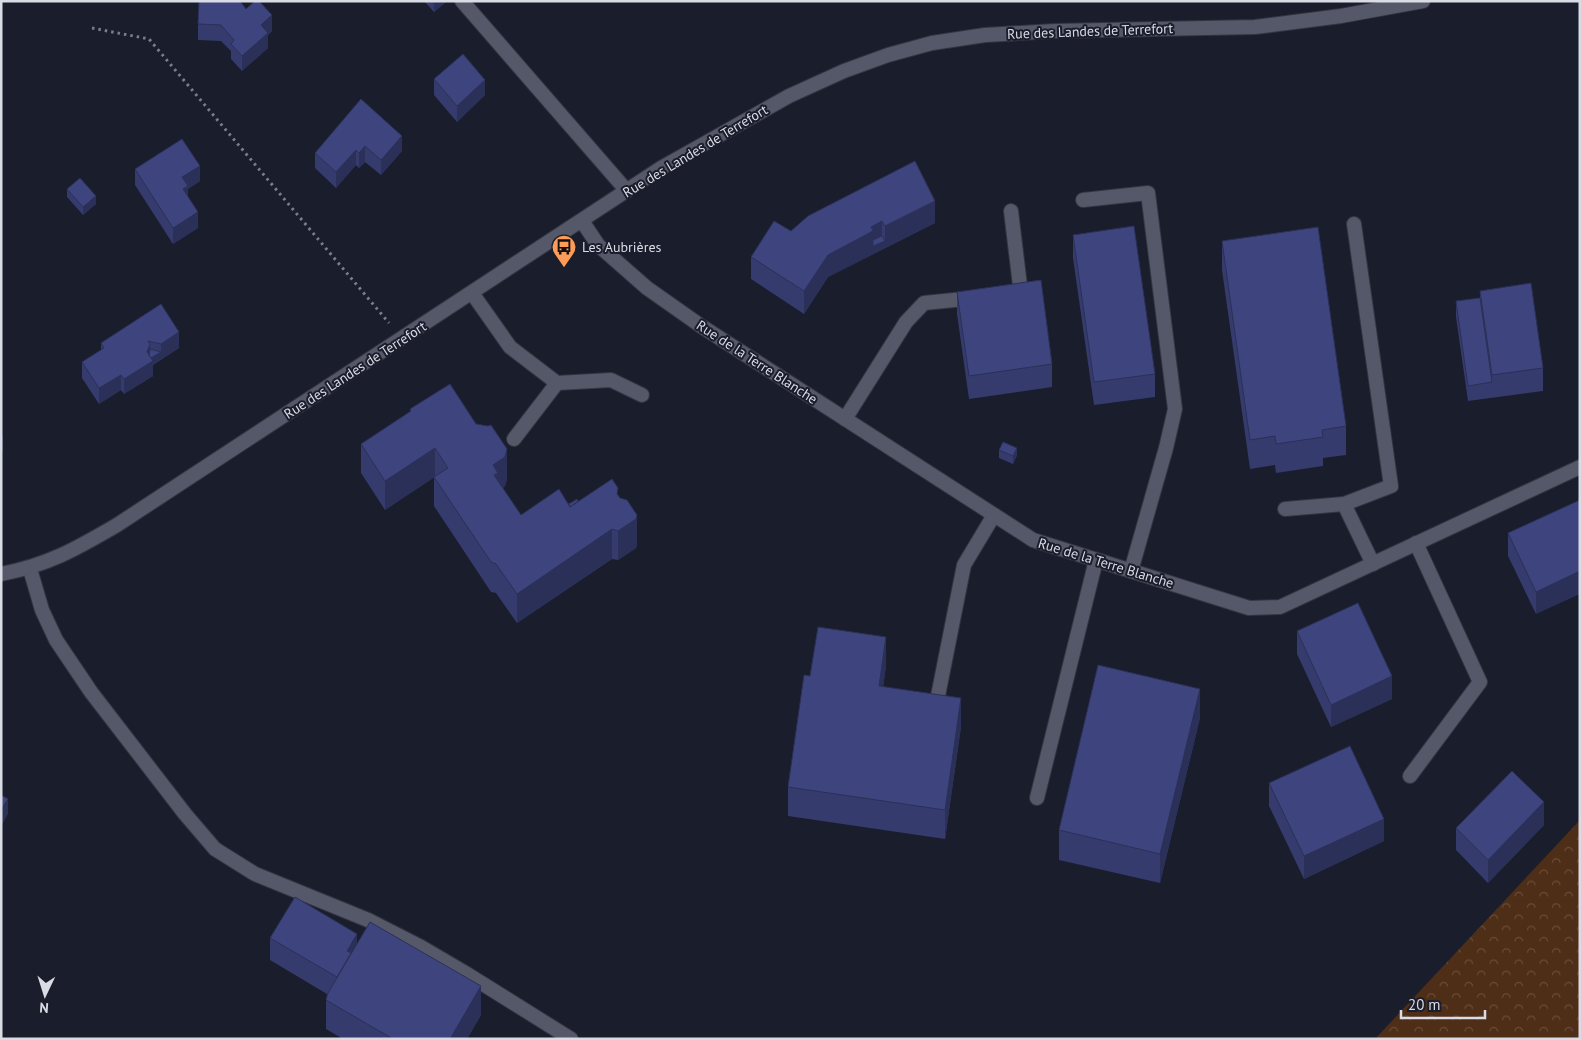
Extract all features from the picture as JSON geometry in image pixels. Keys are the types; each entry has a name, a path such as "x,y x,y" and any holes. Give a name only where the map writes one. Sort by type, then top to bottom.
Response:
{"street":[{"path":"462,1 627,191"},
{"name":"Rue des Landes de Terrefort","path":"1,574 30,569 54,560 117,525 661,168 789,96 844,71 888,55 932,43 985,35 1055,30 1255,27 1341,16 1423,1"},
{"path":"1083,200 1148,193 1175,409 1166,448 1131,571"},
{"path":"845,419 906,322 924,303 1021,294 1011,212"},
{"name":"Rue de la Terre Blanche","path":"582,221 598,245 647,288 700,326 1032,540 1249,608 1280,607 1580,467"},
{"path":"1285,509 1344,504 1391,486 1354,224"},
{"path":"472,293 510,347 557,383 611,380 642,395"},
{"path":"514,440 557,383"},
{"path":"1344,504 1372,564"},
{"path":"936,706 964,564 994,515"},
{"path":"1410,776 1480,682 1416,543"},
{"path":"1037,798 1096,560"},
{"path":"30,569 42,610 56,640 108,715 185,814 215,849 255,874 368,920 421,947 468,974 571,1039"}],"path":[{"path":"92,28 149,39 402,339"}],"green space":[{"path":"1580,820 1580,1039 1375,1039"}],"building":[{"path":"199,1 240,1 246,9 255,1 259,1 272,15 261,25 268,33 242,56 231,44 234,40 221,25 198,24"},
{"path":"463,54 485,80 457,106 434,79"},
{"path":"361,99 402,136 381,160 365,146 359,153 356,150 336,172 315,153"},
{"path":"182,139 200,166 182,177 188,186 183,189 198,212 173,228 135,169"},
{"path":"915,161 935,201 885,226 882,221 871,227 873,231 828,255 804,291 751,257 774,221 791,231 808,216"},
{"path":"80,178 96,196 83,207 67,189"},
{"path":"1134,226 1155,374 1094,382 1073,235"},
{"path":"1318,227 1346,426 1322,430 1323,437 1276,444 1275,436 1250,440 1222,241"},
{"path":"882,236 885,241 873,246 873,240"},
{"path":"1041,280 1052,364 969,376 957,292"},
{"path":"1531,283 1543,368 1492,375 1480,291"},
{"path":"1480,298 1492,382 1468,386 1456,301"},
{"path":"161,304 179,332 161,344 148,341 150,344 147,352 153,361 124,379 121,375 99,388 82,362 104,348 101,343"},
{"path":"150,349 161,352 151,358 149,355"},
{"path":"450,384 476,424 491,425 507,449 505,457 493,465 498,473 494,475 521,515 559,489 570,507 612,479 618,488 617,494 620,498 627,500 637,515 636,519 618,531 612,529 517,594 496,564 491,562 434,477 448,468 435,448 385,481 361,444 411,411 410,409"},
{"path":"1003,442 1017,448 1013,456 999,450"},
{"path":"577,499 578,501 570,507 569,504"},
{"path":"1580,500 1580,571 1536,592 1508,533"},
{"path":"1358,603 1392,676 1331,705 1297,631"},
{"path":"818,627 886,637 879,686 961,698 945,810 788,787 804,675 810,676"},
{"path":"1098,665 1200,689 1160,854 1059,830"},
{"path":"1350,746 1384,819 1304,856 1269,783"},
{"path":"1512,771 1544,802 1488,860 1456,828"},
{"path":"1,795 8,799 1,810"},
{"path":"295,897 357,934 347,951 351,953 337,977 270,938"},
{"path":"370,922 481,986 450,1039 393,1039 326,1000 328,993"}],"place":[{"name":"Les Aubrières","path":"564,268"}]}
